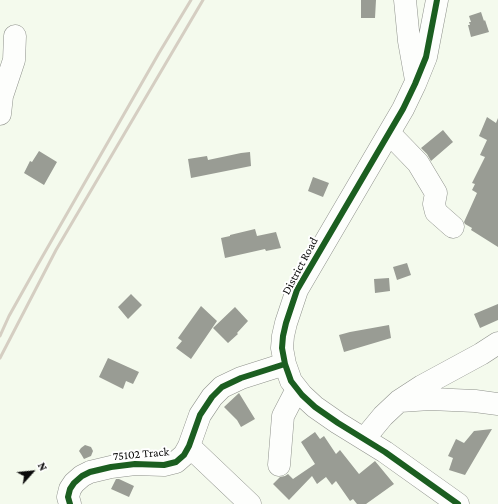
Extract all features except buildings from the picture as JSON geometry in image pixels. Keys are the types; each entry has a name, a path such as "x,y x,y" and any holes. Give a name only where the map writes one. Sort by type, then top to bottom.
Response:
{"street":[{"path":"405,0 409,41 416,81"},
{"name":"District Road","path":"437,0 426,58 416,81 403,109 297,290 286,323 282,348 285,364 291,381 302,395 315,407 385,452 458,504"},
{"path":"0,114 2,96 14,60 15,36"},
{"path":"389,133 418,163 436,193 434,204 436,212 452,227"},
{"path":"364,439 383,416 399,402 422,386 481,354 498,343"},
{"name":"75102 Track","path":"70,504 68,497 74,483 82,476 90,472 111,467 135,464 164,465 176,462 184,455 189,446 200,415 212,397 222,387 241,378 285,364"},
{"path":"280,465 283,416 297,389"},
{"path":"399,402 430,399 496,403"},
{"path":"189,446 250,504"}],"railway":[{"path":"0,336 9,316 37,266 191,0"},
{"path":"0,358 56,250 203,0"}],"cycle path":[{"path":"437,0 426,57 415,84 403,109 297,290 286,323 282,348 285,364 291,381 302,395 315,407 385,452 458,504"},
{"path":"70,504 68,497 70,489 82,476 90,472 111,467 135,464 164,465 176,462 184,455 189,446 200,415 212,397 222,387 241,378 285,364"}]}
